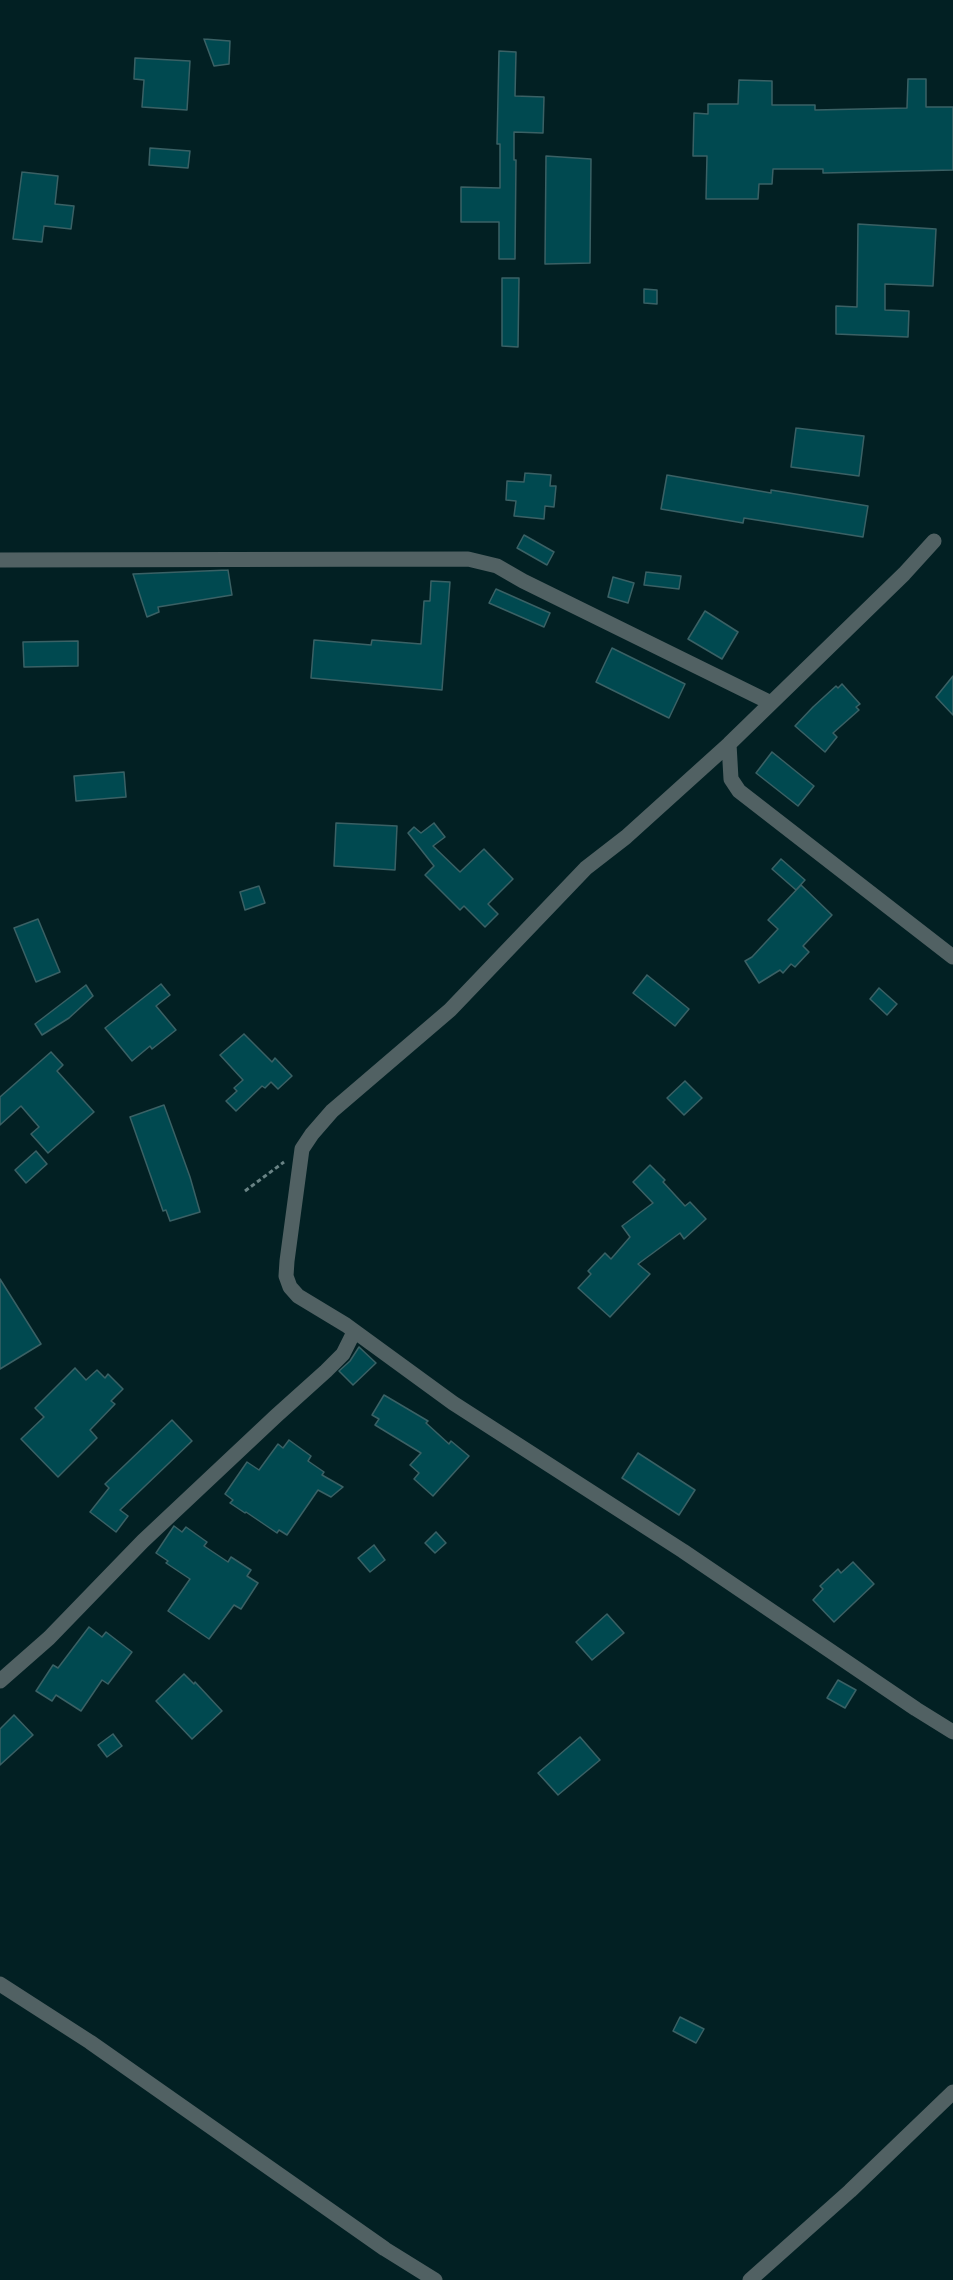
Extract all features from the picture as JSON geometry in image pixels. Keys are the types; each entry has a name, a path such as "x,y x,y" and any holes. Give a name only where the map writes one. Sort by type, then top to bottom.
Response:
{"street":[{"path":"934,541 904,574 729,744 626,837 586,868 450,1010 332,1111 312,1134 303,1149 286,1261 286,1276 290,1287 298,1296 325,1311 453,1402 683,1551 953,1732"},
{"path":"0,560 468,559 497,566 771,703"},
{"path":"729,744 730,779 739,791 953,957"},
{"path":"0,1681 49,1638 143,1541 326,1371 343,1354 354,1332"},
{"path":"0,1984 90,2042 385,2249 435,2280"},
{"path":"750,2280 850,2191 953,2092"}],"path":[{"path":"244,1191 303,1149"}],"building":[{"path":"204,39 230,41 229,64 214,66"},
{"path":"499,51 516,52 515,96 544,97 543,133 514,132 515,259 499,259 499,222 461,222 461,187 500,188 500,144 497,144"},
{"path":"135,58 190,61 187,110 142,107 144,80 134,79"},
{"path":"908,79 926,79 926,107 953,107 953,170 823,173 823,169 773,169 772,184 759,184 758,199 706,199 707,156 693,156 694,113 708,114 708,104 738,104 739,80 772,81 772,105 815,105 815,110 907,108"},
{"path":"150,148 190,151 188,168 149,165"},
{"path":"546,156 591,159 590,263 545,264"},
{"path":"22,172 58,176 55,204 74,206 71,229 44,226 42,242 13,239"},
{"path":"858,224 936,229 933,286 885,284 885,310 909,311 908,337 836,334 836,306 857,307"},
{"path":"502,278 519,278 518,347 502,346"},
{"path":"644,289 657,290 657,304 644,303"},
{"path":"796,428 864,436 859,476 791,467"},
{"path":"525,473 551,475 550,486 556,486 554,507 545,506 544,519 514,516 516,501 506,500 507,481 524,482"},
{"path":"667,475 771,493 771,490 868,506 863,537 744,518 743,523 661,509"},
{"path":"524,535 554,552 547,565 517,548"},
{"path":"228,570 232,595 158,607 159,612 147,617 133,574"},
{"path":"646,572 681,576 679,589 644,585"},
{"path":"613,577 634,583 628,603 608,597"},
{"path":"431,581 450,582 442,690 311,678 314,640 371,645 372,640 421,644 424,601 430,601"},
{"path":"496,589 550,613 544,627 489,603"},
{"path":"705,611 738,632 722,659 688,639"},
{"path":"78,641 78,666 24,667 23,642"},
{"path":"612,648 685,684 669,718 596,682"},
{"path":"953,676 953,715 936,697"},
{"path":"842,684 860,704 856,707 859,710 833,733 837,737 825,752 795,726 836,686 838,688"},
{"path":"772,752 814,786 798,806 756,773"},
{"path":"124,772 126,797 76,801 74,776"},
{"path":"336,823 397,826 395,870 334,866"},
{"path":"434,823 445,837 433,846 460,872 484,849 513,879 488,904 498,914 485,927 464,906 460,910 425,875 434,866 408,833 414,827 421,833"},
{"path":"781,859 805,880 796,890 772,869"},
{"path":"801,885 832,915 803,946 809,952 795,967 791,964 783,973 780,970 759,983 745,961 752,957 778,929 768,920"},
{"path":"259,886 265,903 245,910 240,892"},
{"path":"38,919 60,972 36,982 14,928"},
{"path":"647,975 689,1009 675,1026 633,993"},
{"path":"161,984 170,995 156,1006 176,1030 152,1049 150,1046 132,1061 105,1028"},
{"path":"86,985 93,996 69,1018 42,1035 35,1024"},
{"path":"879,988 897,1004 887,1015 870,999"},
{"path":"244,1034 272,1062 275,1058 292,1076 278,1089 271,1082 265,1088 262,1086 236,1111 226,1101 237,1091 234,1088 243,1080 220,1055"},
{"path":"51,1052 63,1065 57,1071 94,1112 48,1153 31,1134 39,1127 21,1106 0,1125 0,1097"},
{"path":"685,1081 702,1098 684,1115 667,1098"},
{"path":"164,1105 200,1212 170,1221 166,1210 163,1211 130,1117"},
{"path":"36,1151 47,1164 26,1183 15,1170"},
{"path":"650,1165 685,1206 690,1202 706,1219 684,1239 680,1233 638,1264 650,1274 610,1317 578,1288 591,1274 588,1271 605,1253 611,1259 630,1237 622,1226 653,1203 633,1182"},
{"path":"0,1279 41,1344 0,1369"},
{"path":"359,1347 376,1363 353,1385 339,1371 350,1361"},
{"path":"75,1368 86,1380 97,1370 105,1378 108,1374 123,1389 111,1401 115,1404 90,1430 97,1438 58,1477 21,1439 44,1417 35,1408"},
{"path":"384,1395 428,1421 426,1423 449,1444 451,1441 469,1456 433,1496 414,1479 419,1473 410,1465 421,1453 375,1425 379,1419 372,1415"},
{"path":"172,1420 192,1441 120,1510 128,1516 116,1532 90,1512 109,1488 105,1484"},
{"path":"289,1440 311,1456 308,1461 324,1472 322,1475 343,1487 331,1497 318,1490 287,1535 279,1530 277,1533 245,1513 230,1503 233,1500 225,1494 247,1462 259,1470 278,1444 283,1448"},
{"path":"638,1453 695,1490 679,1515 622,1478"},
{"path":"174,1526 182,1532 186,1527 207,1542 204,1546 228,1562 231,1557 251,1570 247,1576 258,1583 241,1609 234,1605 209,1639 168,1611 190,1579 166,1563 168,1561 156,1553"},
{"path":"436,1532 446,1543 435,1553 425,1543"},
{"path":"374,1545 385,1560 370,1572 358,1558"},
{"path":"853,1562 874,1584 834,1622 813,1600 823,1589 820,1586 838,1569 841,1573"},
{"path":"607,1614 624,1633 592,1660 576,1642"},
{"path":"89,1627 102,1637 106,1632 132,1652 108,1684 102,1680 81,1711 56,1695 52,1701 36,1691 53,1665 58,1668"},
{"path":"184,1674 194,1684 195,1682 222,1711 192,1739 156,1701"},
{"path":"838,1680 856,1690 845,1708 827,1698"},
{"path":"14,1715 33,1735 0,1765 0,1729"},
{"path":"113,1734 122,1746 107,1757 98,1745"},
{"path":"580,1737 600,1760 558,1795 538,1773"},
{"path":"680,2017 704,2029 696,2043 673,2031"}]}
